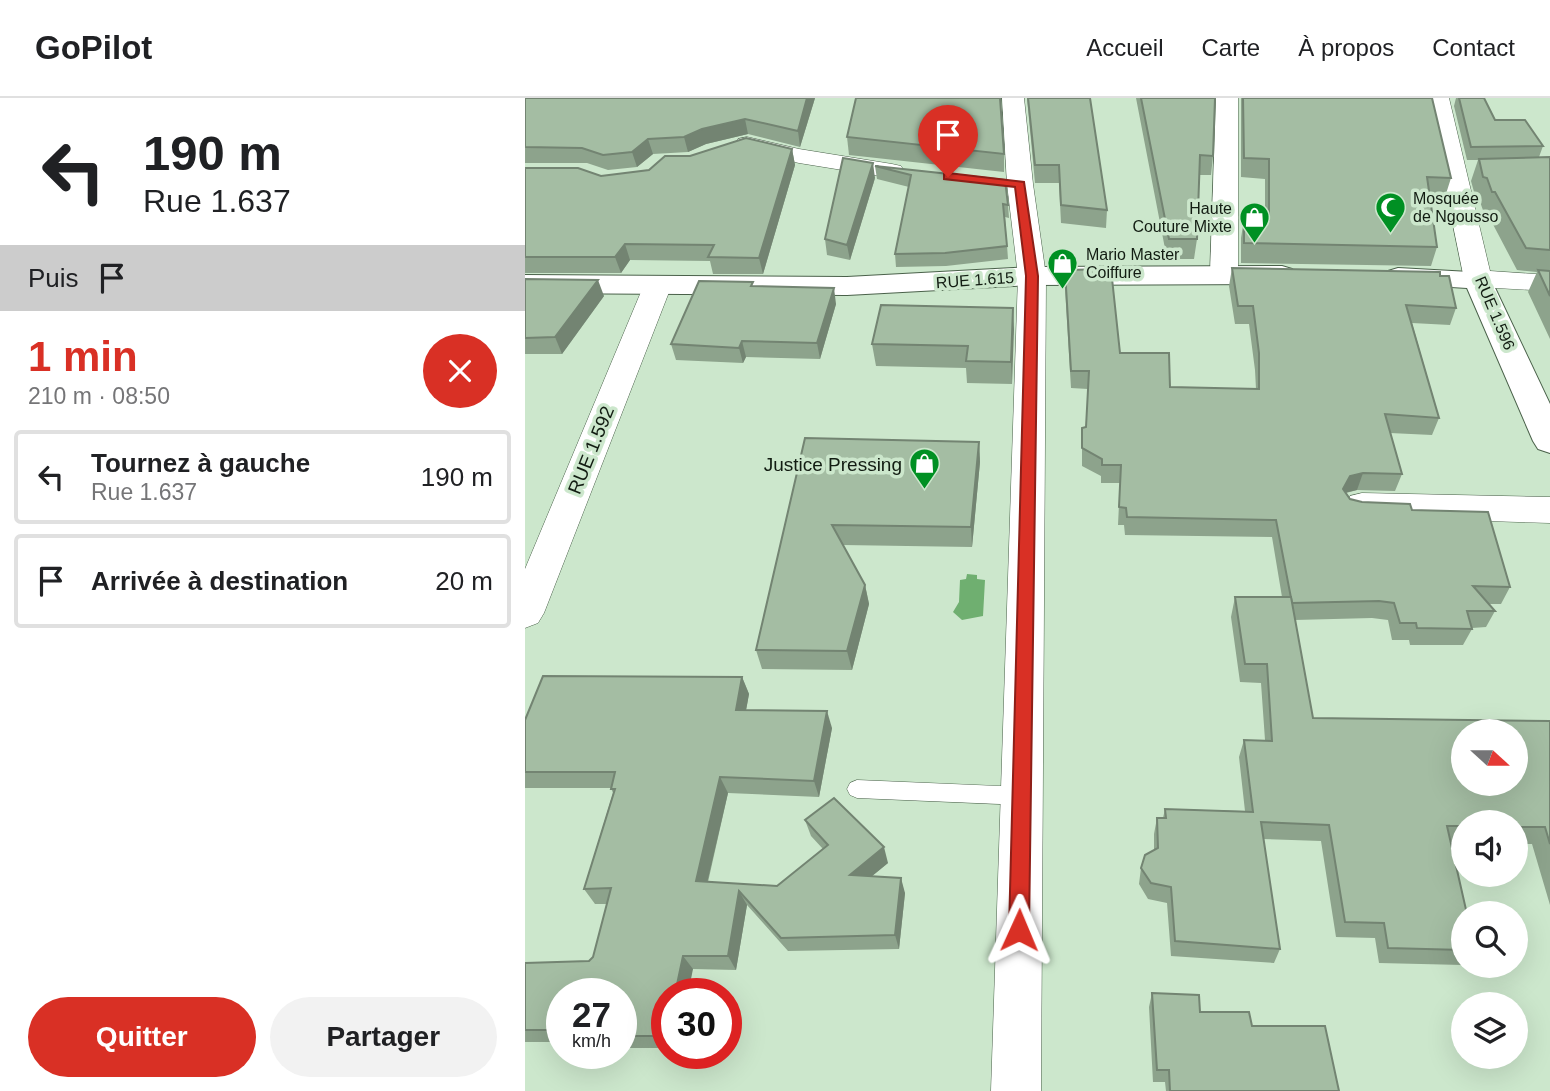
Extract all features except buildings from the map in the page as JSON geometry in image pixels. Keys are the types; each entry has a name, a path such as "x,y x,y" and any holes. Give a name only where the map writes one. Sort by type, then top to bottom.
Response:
{"street":[{"path":"1013,98 1007,183 1032,276 1016,1091"},
{"path":"1224,274 1227,98"},
{"name":"RUE 1.596","path":"1438,98 1478,279 1550,441"},
{"path":"727,149 749,144 799,156 916,173"},
{"path":"1454,171 1482,170"},
{"name":"RUE 1.615","path":"525,284 657,287 911,285 1032,276 1304,275"},
{"path":"1371,277 1550,283"},
{"name":"RUE 1.592","path":"525,613 657,287"},
{"path":"1357,505 1550,510"}],"lane":[{"path":"857,789 1021,796"}],"shaded area":[{"path":"967,574 977,575 977,579 985,580 983,616 962,620 953,612 959,602 960,580 966,579"}],"place":[{"name":"Mosquée de Ngousso","path":"1390,234"},
{"name":"Haute Couture Mixte","path":"1255,244"},
{"name":"Mario Master Coiffure","path":"1063,290"},
{"name":"Justice Pressing","path":"925,491"}],"route":[{"path":"948,177 1020,184 1032,276 1019,930"}]}
